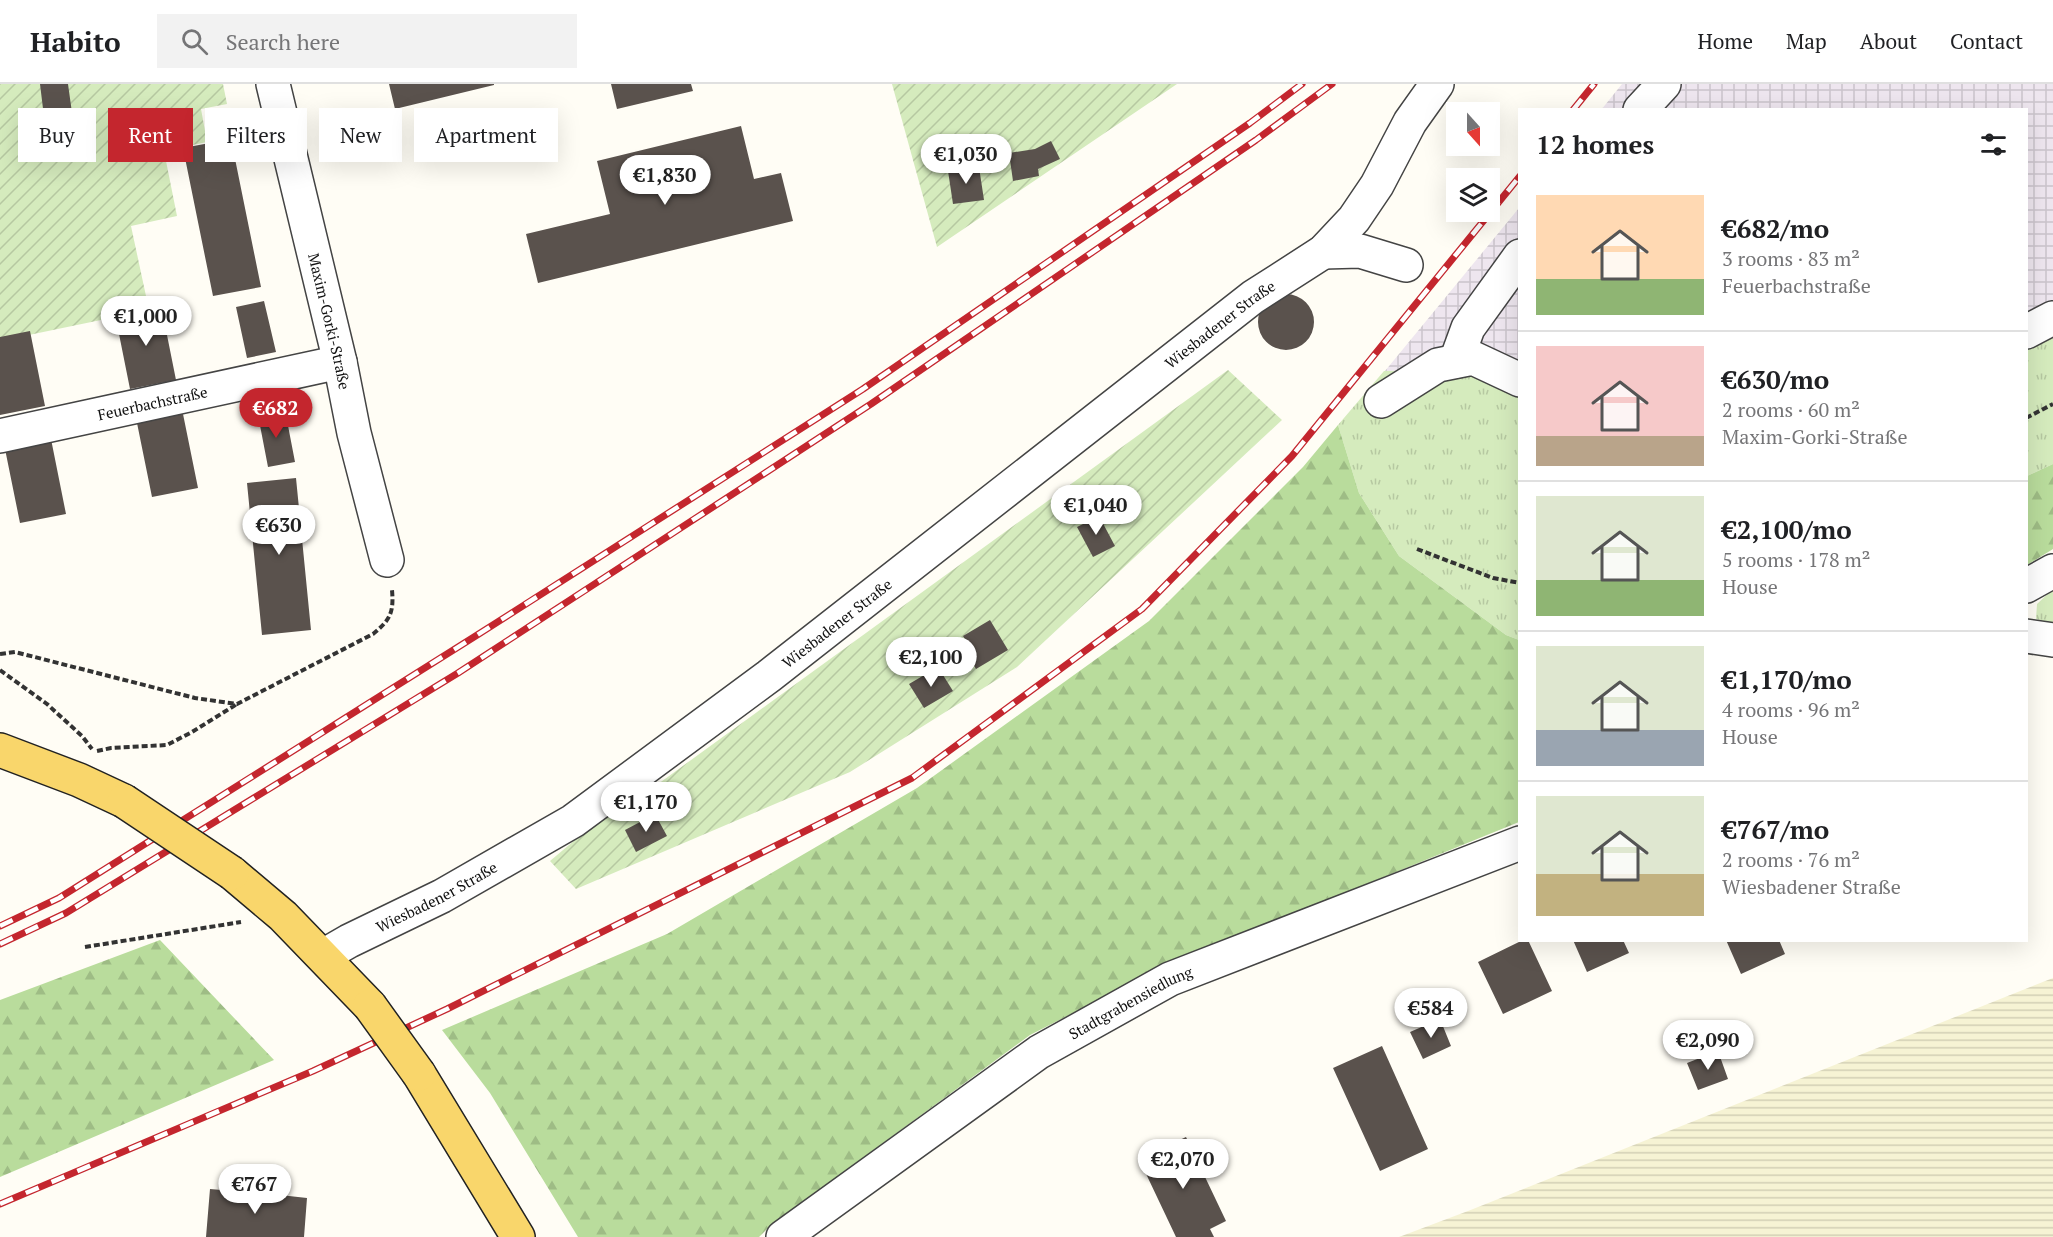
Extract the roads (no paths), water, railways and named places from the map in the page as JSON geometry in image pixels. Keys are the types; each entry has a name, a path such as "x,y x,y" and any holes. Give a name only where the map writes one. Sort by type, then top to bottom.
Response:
{"main road":[{"path":"0,750 124,801 232,873 283,916 370,1006 419,1074 518,1237"}],"street":[{"name":"Maxim-Gorki-Straße","path":"273,84 340,362 354,433 387,560"},
{"path":"1323,252 1360,211 1377,186 1410,122 1437,84"},
{"path":"1643,108 1664,84"},
{"path":"1323,252 1360,250 1406,265"},
{"name":"Wiesbadener Straße","path":"323,956 442,896 573,821 769,676 1253,297 1323,252"},
{"path":"1456,362 1468,328 1518,259"},
{"path":"2028,331 2053,318"},
{"path":"1381,401 1438,365 1473,358 1518,379"},
{"name":"Feuerbachstraße","path":"0,436 340,362"},
{"path":"2028,585 2053,571"},
{"path":"2028,636 2053,640"},
{"name":"Stadtgrabensiedlung","path":"783,1237 1039,1052 1170,979 1518,844"}],"railway":[{"path":"0,926 59,898 863,389 1250,123 1302,84"},
{"path":"0,944 66,913 458,673 871,404 1256,140 1332,84"},
{"path":"1575,108 1594,84"},
{"path":"0,1204 313,1071 447,1009 912,778 1142,609 1292,456 1518,178"}]}
